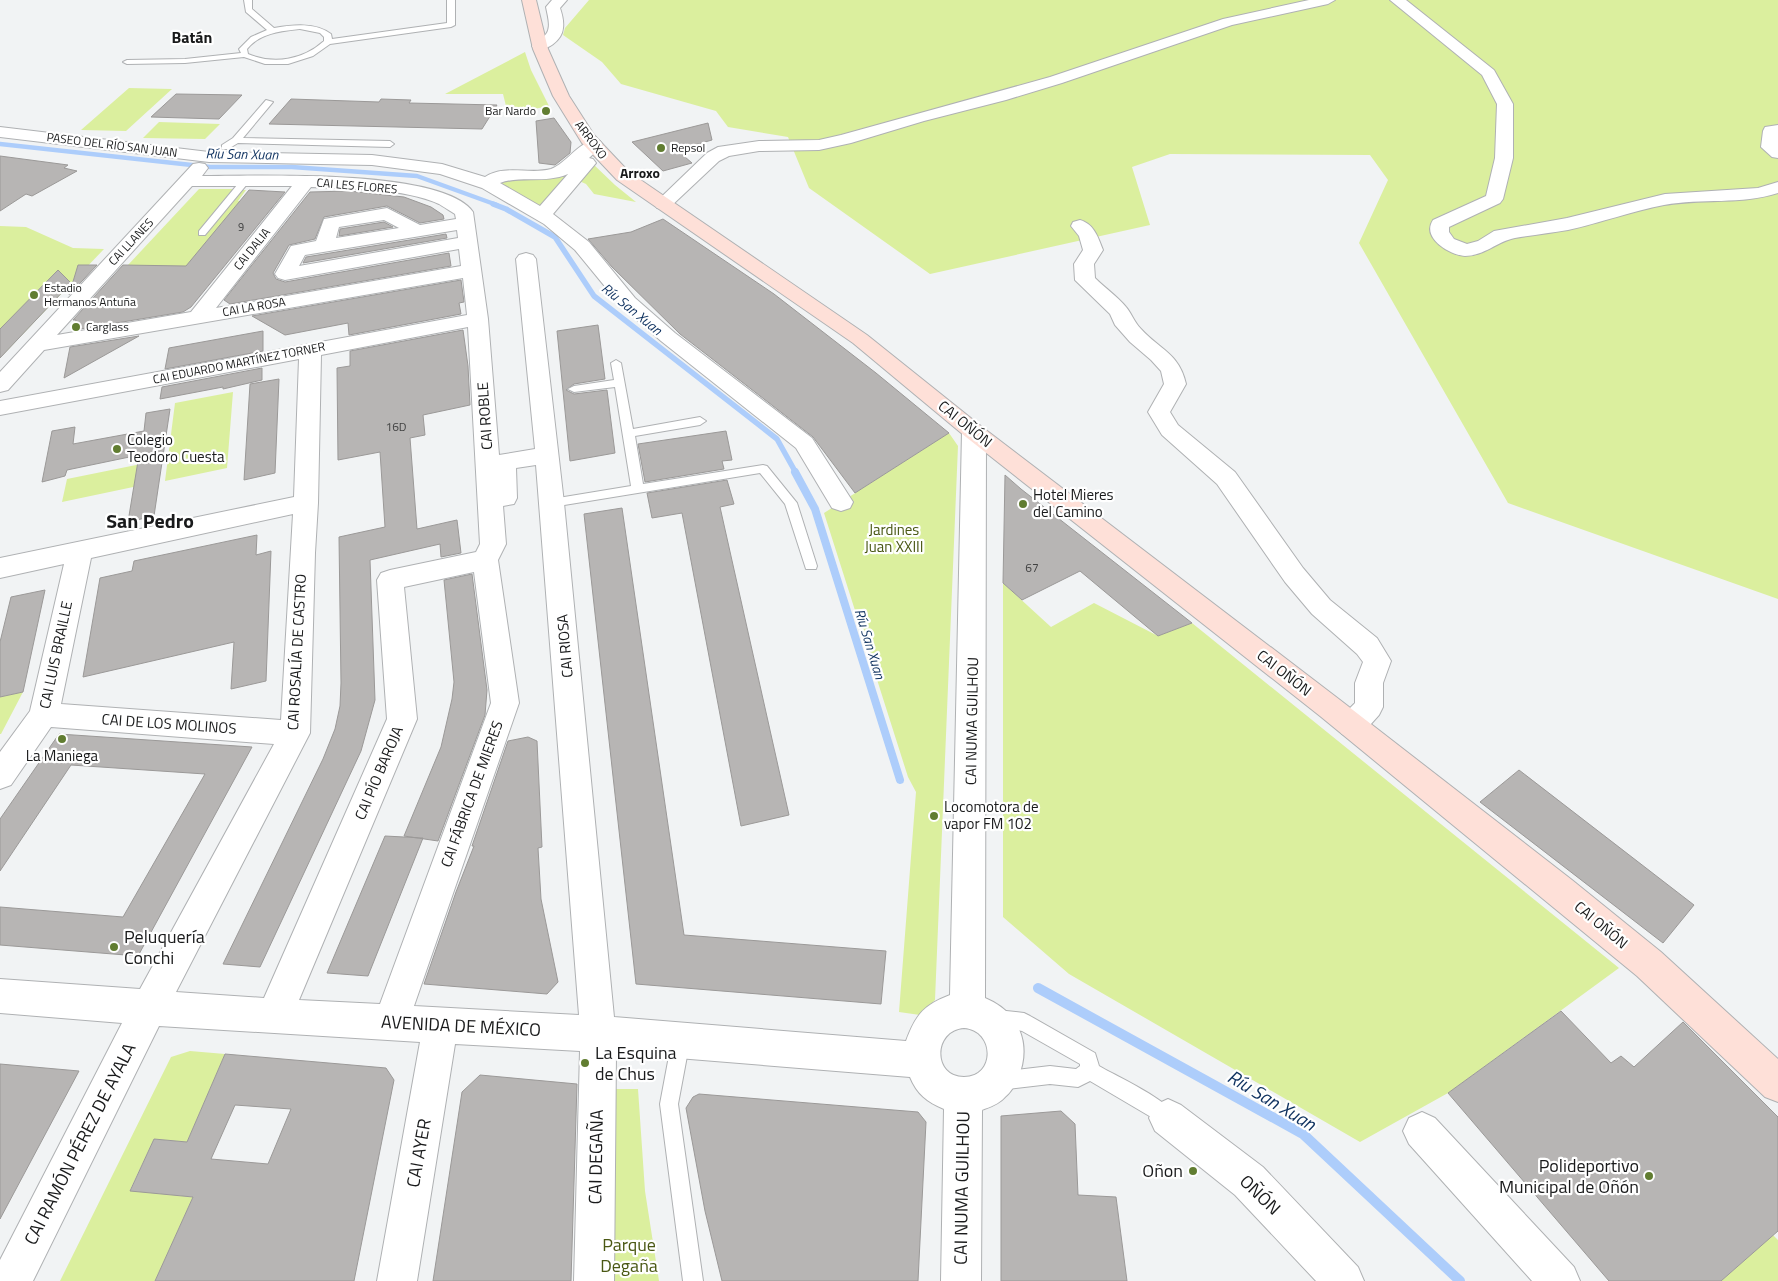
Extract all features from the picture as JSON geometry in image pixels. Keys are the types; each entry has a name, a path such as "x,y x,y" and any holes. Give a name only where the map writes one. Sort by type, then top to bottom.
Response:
{"street":[{"path":"539,46 552,39 557,31 553,8 560,0"},
{"path":"663,204 713,157 724,151 759,146 818,145 845,139 918,117 1000,97 1056,80 1228,22 1328,0"},
{"path":"1397,0 1489,73 1505,104 1504,158 1494,199 1440,224 1440,232 1447,243 1466,250 1485,245 1501,235 1568,224 1665,199 1760,193 1778,187"},
{"name":"ARROXO","path":"530,5 539,46 558,92 596,148 623,176 776,280"},
{"path":"1778,130 1771,131 1770,147 1778,153"},
{"name":"PASEO DEL RÍO SAN JUAN","path":"0,132 209,157 372,160 442,169 488,184 542,215 582,246 628,302 668,337 804,443 842,502"},
{"name":"CAI LLANES","path":"0,385 209,157 230,143"},
{"path":"488,184 497,177 555,174 596,148"},
{"path":"542,215 596,148"},
{"name":"CAI LES FLORES","path":"187,181 306,181 369,185 416,191 445,200 464,212 466,223"},
{"name":"CAI DALIA","path":"198,317 306,181"},
{"path":"468,244 285,274 298,250 466,223 472,270"},
{"path":"1080,226 1088,235 1093,250 1084,264 1085,280 1118,311 1125,326 1159,355 1172,370 1174,384 1159,412 1170,430 1226,478 1294,575 1321,607 1367,646 1376,661 1368,683 1369,707 1352,725"},
{"name":"CAI RIOSA","path":"526,259 552,503 598,1034"},
{"name":"CAI LA ROSA","path":"37,344 472,270"},
{"name":"CAI ROBLE","path":"472,270 478,319 493,544 485,560"},
{"name":"CAI OÑÓN","path":"776,280 860,339 974,432 1352,725 1641,958 1778,1084"},
{"name":"CAI EDUARDO MARTÍNEZ TORNER","path":"0,408 478,319"},
{"name":"CAI ROSALÍA DE CASTRO","path":"149,1008 295,733 302,553 306,503 310,350"},
{"name":"CAI NUMA GUILHOU","path":"974,432 969,976 976,1014"},
{"path":"490,489 499,488 499,512 506,510 504,462 547,456"},
{"path":"0,568 306,503"},
{"name":"CAI LUIS BRAILLE","path":"0,776 44,715 79,552"},
{"name":"CAI PÍO BAROJA","path":"274,1016 402,719 390,580 485,560"},
{"name":"CAI FÁBRICA DE MIERES","path":"391,1022 505,703 485,560"},
{"name":"CAI DE LOS MOLINOS","path":"44,715 295,733"},
{"name":"AVENIDA DE MÉXICO","path":"0,996 274,1016 598,1034 922,1060"},
{"name":"CAI RAMÓN PÉREZ DE AYALA","path":"11,1281 149,1008"},
{"path":"954,1011 976,1014 997,1028 1004,1040 1006,1054 1003,1069 980,1089 949,1093 937,1085 927,1074 922,1060 925,1034 932,1023 942,1015 954,1011"},
{"name":"CAI AYER","path":"397,1281 440,1025"},
{"name":"CAI DEGAÑA","path":"594,1281 598,1034"},
{"name":"CAI NUMA GUILHOU","path":"961,1281 980,1089"},
{"name":"OÑÓN","path":"1168,1118 1249,1182 1344,1281"},
{"path":"1422,1130 1560,1281"}],"lane":[{"path":"248,0 249,10 272,31"},
{"path":"127,62 185,61 245,55 262,61 288,60 314,53 328,42 451,24 451,0"},
{"path":"245,55 243,49 247,43 272,31 287,28 312,28 322,31 328,36 328,42"},
{"path":"230,143 269,102"},
{"path":"230,143 390,144"},
{"path":"202,233 245,181"},
{"path":"616,363 638,489"},
{"path":"574,389 620,383"},
{"path":"629,433 700,421"},
{"path":"552,503 763,469 791,503 811,566"},
{"path":"976,1014 1024,1022 1088,1058 1090,1071"},
{"path":"681,1040 669,1104 693,1281"},
{"path":"980,1089 1050,1075 1078,1078 1090,1071"},
{"path":"1090,1071 1135,1096 1168,1118"}],"green space":[{"path":"589,0 1778,0 1778,599 1508,503 1359,243 1388,180 1370,155 1170,154 1132,167 1150,225 930,274 809,188 788,137 728,127 716,111 621,84 602,62 563,35 565,28"},
{"path":"525,52 531,70 549,106 529,110 507,110 503,94 445,94"},
{"path":"129,88 172,89 126,131 81,130"},
{"path":"159,122 220,124 205,139 143,138"},
{"path":"592,163 636,202 594,194 586,184 577,180"},
{"path":"571,173 541,208 496,184 496,180"},
{"path":"199,189 234,189 199,233 207,233 242,190 246,190 238,201 250,201 188,273 128,265"},
{"name":"Estadio Hermanos Antuña","path":"0,226 26,227 73,248 104,249 0,358"},
{"path":"233,392 227,468 165,481 175,403"},
{"name":"Jardines Juan XXIII","path":"949,433 958,446 935,1000 920,1015 899,1012 916,792 908,777 824,513"},
{"path":"141,464 138,486 62,502 67,479"},
{"path":"1003,583 1051,627 1094,603 1158,636 1192,623 1619,968 1448,1093 1360,1142 1069,974 1003,917"},
{"path":"23,692 1,734 0,734 0,697"},
{"path":"190,1051 225,1054 187,1142 154,1139 130,1190 193,1197 155,1281 60,1281 171,1057"},
{"name":"Parque Degaña","path":"611,1089 638,1089 645,1191 659,1281 606,1281"},
{"path":"1773,1235 1778,1240 1778,1281 1721,1281"}],"building":[{"path":"176,94 242,95 219,119 151,117"},
{"path":"291,99 379,102 381,99 411,100 409,103 497,105 482,129 269,124"},
{"path":"554,118 571,142 570,153 555,165 539,163 536,121"},
{"name":"Repsol","path":"708,123 712,140 677,150 692,163 663,171 632,142"},
{"path":"0,156 68,165 64,168 77,171 32,196 26,194 0,211"},
{"path":"249,190 285,192 191,307 183,312 74,330 76,320 73,320 123,265 186,266"},
{"path":"349,191 404,197 431,207 443,215 444,219 420,223 387,206 324,217 315,239 289,245 273,273 276,279 285,282 449,253 451,266 230,304 224,300 310,192"},
{"path":"663,219 774,294 876,373 949,433 855,493 813,437 680,334 612,267 588,239 631,232"},
{"path":"384,222 393,227 339,236 340,229"},
{"path":"446,234 447,238 303,263 306,257"},
{"path":"78,265 97,265 69,295"},
{"path":"58,270 71,283 0,358 0,329"},
{"path":"461,280 464,302 459,303 461,314 349,335 348,323 285,335 252,316"},
{"path":"598,325 605,379 574,384 566,390 574,394 607,390 615,453 570,461 557,331"},
{"path":"463,330 468,366 470,405 423,415 425,435 410,438 417,529 457,520 461,553 441,557 440,544 370,560 375,700 361,751 260,967 223,964 323,759 335,729 340,706 341,683 339,537 385,527 380,452 338,460 337,368 350,366 350,351"},
{"path":"263,331 263,351 165,369 169,348"},
{"path":"139,336 64,378 70,347"},
{"path":"262,368 262,380 223,389 223,387 160,399 162,387"},
{"path":"279,379 275,473 244,480 250,384"},
{"path":"170,409 154,516 128,522 139,455 67,470 65,476 42,482 52,431 75,427 73,444 144,431 146,413"},
{"path":"726,431 732,460 722,461 724,469 645,482 638,444"},
{"path":"1005,475 1192,623 1158,636 1080,571 1022,600 1003,583"},
{"path":"727,480 734,504 720,507 789,815 741,826 682,513 652,518 647,493"},
{"path":"622,508 684,935 886,951 881,1004 636,984 584,514"},
{"path":"257,535 256,555 271,551 266,681 231,689 234,642 83,677 100,578 132,571 134,561"},
{"path":"472,574 487,690 485,715 438,841 404,836 441,747 452,699 454,682 444,580"},
{"path":"45,590 23,692 0,697 0,642 11,597"},
{"path":"59,734 252,747 138,956 0,945 0,907 123,917 205,774 71,765 0,871 0,819"},
{"path":"528,737 537,741 542,847 538,848 541,899 558,982 547,994 424,984 474,846 472,846 508,741"},
{"path":"1519,770 1694,905 1663,943 1480,802"},
{"path":"385,836 423,838 368,976 327,973"},
{"name":"Polideportivo Municipal de Oñón","path":"1561,1011 1611,1063 1621,1056 1634,1067 1683,1022 1778,1117 1778,1231 1721,1281 1609,1281 1448,1093"},
{"path":"225,1054 386,1068 394,1080 354,1281 155,1281 193,1197 130,1191 154,1139 187,1142","holes":["235,1105 291,1109 268,1164 211,1159"]},
{"path":"0,1064 79,1071 0,1219"},
{"path":"480,1075 577,1084 571,1281 433,1281 462,1092"},
{"path":"699,1094 918,1112 926,1122 918,1281 722,1281 705,1211 686,1108 693,1097"},
{"path":"1061,1111 1075,1124 1078,1195 1116,1197 1127,1281 1001,1281 1001,1116"}],"waterway":[{"name":"Ríu San Xuan","path":"0,144 210,167 292,167 417,176 497,205"},
{"name":"Ríu San Xuan","path":"493,204 506,209 555,237 594,296 777,439 796,473"},
{"name":"Ríu San Xuan","path":"795,472 815,509 900,780"},
{"name":"Ríu San Xuan","path":"1038,988 1303,1134 1460,1281"}],"place":[{"name":"Bar Nardo","path":"546,111"},
{"name":"Repsol","path":"661,148"},
{"name":"Estadio Hermanos Antuña","path":"34,295"},
{"name":"Carglass","path":"76,327"},
{"name":"Colegio Teodoro Cuesta","path":"117,449"},
{"name":"Hotel Mieres del Camino","path":"1023,504"},
{"name":"La Maniega","path":"62,739"},
{"name":"Locomotora de vapor FM 102","path":"934,816"},
{"name":"Peluquería Conchi","path":"114,947"},
{"name":"La Esquina de Chus","path":"585,1063"},
{"name":"Oñon","path":"1193,1171"},
{"name":"Polideportivo Municipal de Oñón","path":"1649,1176"}],"district":[{"name":"Batán","path":"192,37"},
{"name":"Arroxo","path":"640,173"},
{"name":"San Pedro","path":"150,521"}]}
